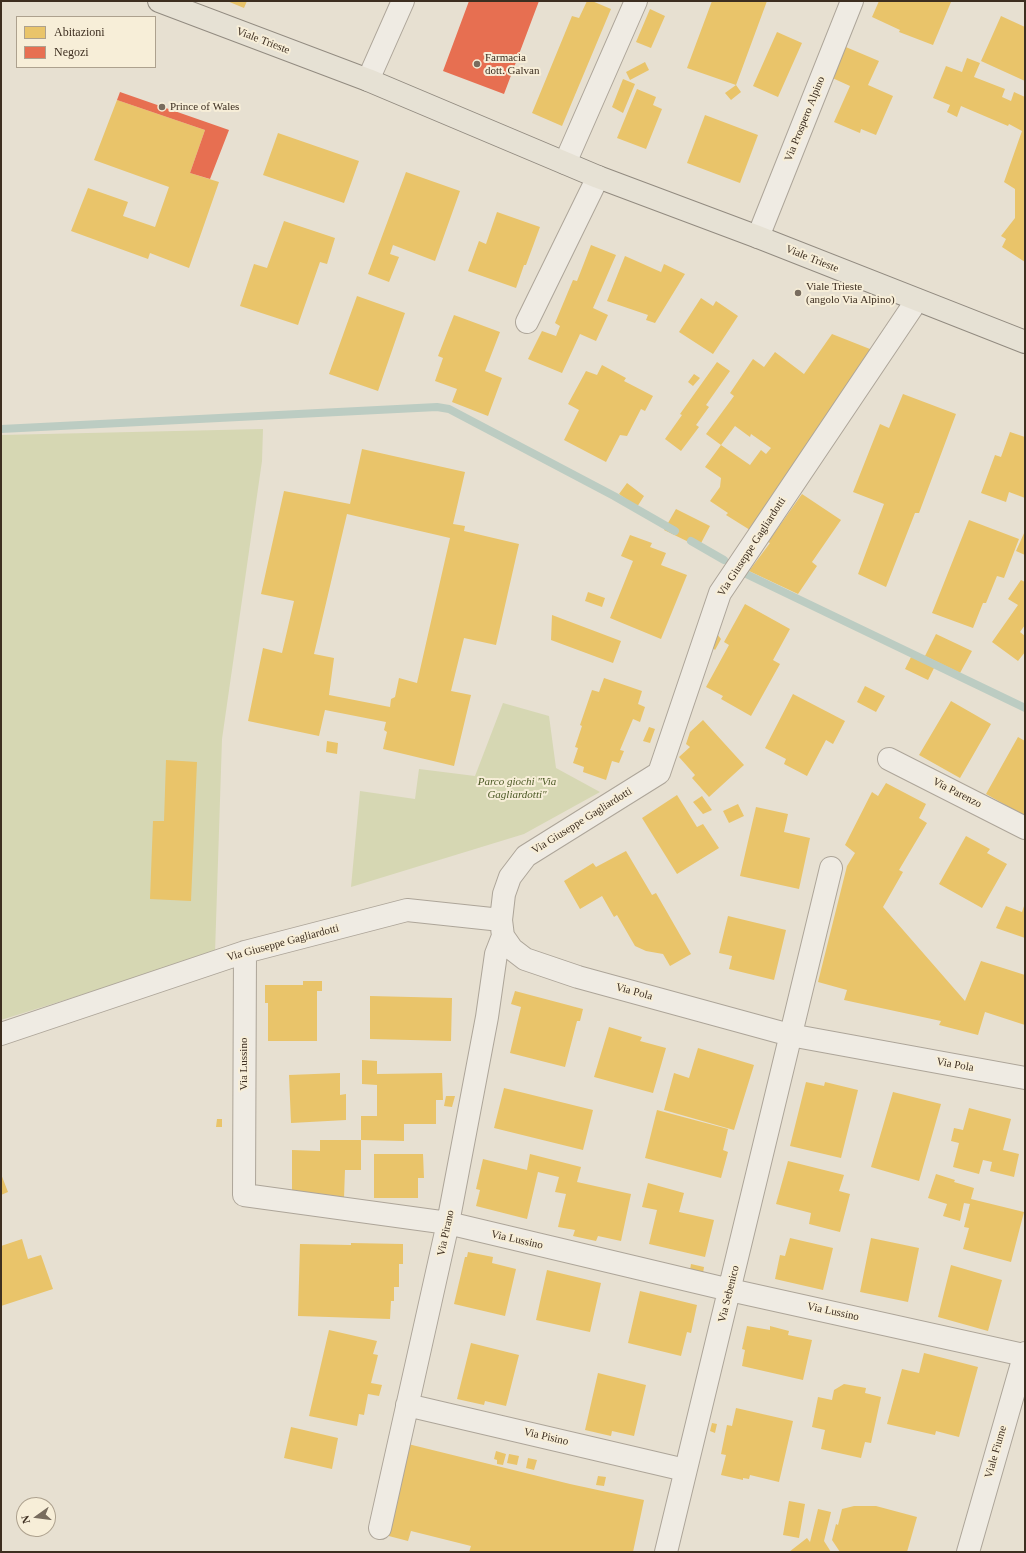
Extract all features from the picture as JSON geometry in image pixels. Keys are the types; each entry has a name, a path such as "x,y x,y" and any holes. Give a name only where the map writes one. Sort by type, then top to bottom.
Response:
{"main road":[{"name":"Viale Trieste","path":"159,1 368,80 566,162 598,177 758,237 1025,342"}],"street":[{"path":"368,80 403,1"},
{"path":"566,162 636,1"},
{"name":"Via Prospero Alpino","path":"758,237 852,1"},
{"path":"527,322 598,177"},
{"name":"Via Giuseppe Gagliardotti","path":"1,1034 245,952 407,910 502,928 504,894 510,877 526,856 660,773 720,593 916,300"},
{"name":"Via Parenzo","path":"889,759 1025,828"},
{"path":"790,1035 831,868"},
{"name":"Via Pola","path":"502,928 512,949 521,956 578,977 790,1035 1025,1078"},
{"name":"Via Pirano","path":"380,1528 448,1224 487,1016 496,954 502,928"},
{"name":"Via Lussino","path":"245,952 244,1195 448,1224 730,1290 1025,1354"},
{"name":"Via Sebenico","path":"666,1552 790,1035"},
{"name":"Viale Fiume","path":"968,1552 1025,1354"},
{"name":"Via Pisino","path":"407,1405 685,1470"}],"green space":[{"path":"263,429 262,461 222,739 215,953 1,1020 1,435"},
{"name":"Parco giochi \"Via Gagliardotti\"","path":"503,703 549,716 556,768 600,792 524,834 351,887 360,791 415,799 419,769 475,776"}],"building: Abitazioni":[{"path":"227,1 247,1 244,8"},
{"path":"587,1 592,1 611,9 562,126 532,113 572,16 579,18"},
{"path":"712,1 767,1 736,85 687,68"},
{"path":"879,1 951,2 933,45 899,32 900,30 872,17"},
{"path":"650,9 665,16 651,48 636,42"},
{"path":"1001,16 1025,27 1025,81 981,61"},
{"path":"777,32 802,43 778,97 753,86"},
{"path":"841,45 879,61 868,85 893,96 876,135 861,129 860,133 834,122 850,86 828,76"},
{"path":"967,58 980,63 974,77 1005,89 1002,97 1011,101 1014,92 1025,97 1025,262 1002,247 1006,239 1001,236 1015,218 1015,189 1004,182 1022,131 1009,124 1008,126 961,106 957,117 947,112 950,105 933,98 946,66 962,72"},
{"path":"645,62 649,70 630,80 626,72"},
{"path":"623,79 635,84 623,113 612,107"},
{"path":"736,85 741,92 731,100 725,93"},
{"path":"637,89 656,97 653,105 662,109 646,149 617,138"},
{"path":"117,100 205,130 190,173 219,182 189,268 150,253 148,259 71,231 88,188 128,202 123,216 155,227 169,187 94,160"},
{"path":"705,115 758,135 740,183 687,163"},
{"path":"278,133 359,161 344,203 263,175"},
{"path":"406,172 460,191 435,261 393,245 390,254 399,257 389,282 368,274"},
{"path":"497,212 540,227 516,288 468,271 479,241 486,244"},
{"path":"284,221 335,238 327,264 320,262 298,325 240,306 254,264 267,268"},
{"path":"591,245 616,255 593,308 608,315 596,341 580,334 562,373 528,359 542,331 556,336 560,326 555,323 573,280 577,281"},
{"path":"625,256 661,272 664,264 685,274 655,323 646,320 648,315 607,301"},
{"path":"357,296 405,313 378,391 329,374"},
{"path":"701,298 713,306 716,301 738,316 713,354 679,332"},
{"path":"454,315 500,332 485,371 502,378 488,416 452,402 457,389 435,381 443,358 438,356"},
{"path":"832,334 875,351 781,489 778,486 750,530 726,515 728,513 710,501 720,487 721,478 705,467 721,445 706,434 734,396 730,393 753,359 764,367 775,352 804,374","holes":["735,426 750,437 751,434 771,448 766,454 761,450 750,465 721,445"]},
{"path":"717,362 730,371 706,405 709,407 696,425 699,427 681,451 665,439 682,415 680,414"},
{"path":"602,365 626,378 624,381 653,396 645,411 641,409 627,436 620,435 606,462 564,440 579,410 568,404 586,371 597,375"},
{"path":"694,374 700,378 693,386 688,382"},
{"path":"903,394 956,414 919,513 915,513 886,587 858,574 884,504 853,492 880,424 889,428"},
{"path":"1010,432 1025,437 1025,498 1009,492 1006,502 981,493 995,455 1001,457"},
{"path":"362,449 465,472 453,524 465,526 464,531 519,544 496,645 464,638 451,691 471,695 454,766 383,749 387,732 384,730 386,722 325,710 319,736 248,721 263,648 282,653 294,601 261,594 284,491 350,504","holes":["347,514 450,538 417,683 399,678 395,697 391,699 390,707 329,695 334,658 314,654"]},
{"path":"627,483 644,496 637,507 619,494"},
{"path":"802,494 841,520 812,562 817,566 798,594 749,571 770,543 768,542"},
{"path":"676,509 710,526 699,547 664,530"},
{"path":"969,520 1019,539 1004,578 997,576 986,603 983,603 973,628 932,613"},
{"path":"1025,531 1025,555 1016,551"},
{"path":"630,535 652,543 650,547 666,553 661,565 687,575 661,639 610,618 633,561 621,556"},
{"path":"1021,580 1025,582 1025,625 1020,632 1025,636 1025,652 1018,661 992,642 1018,605 1008,599"},
{"path":"588,592 605,598 602,607 585,601"},
{"path":"745,604 790,629 773,660 780,664 751,716 721,699 723,696 706,687 729,645 724,642"},
{"path":"552,615 621,641 613,663 551,640"},
{"path":"717,634 721,639 715,650 711,646"},
{"path":"936,634 972,651 960,673 925,656"},
{"path":"912,655 935,666 928,680 905,669"},
{"path":"604,678 642,691 638,704 645,707 640,722 633,719 620,750 624,751 619,763 612,761 606,780 583,772 584,767 573,763 578,748 575,747 582,726 580,725 592,690 599,692"},
{"path":"865,686 885,696 876,712 857,702"},
{"path":"793,694 845,721 833,744 826,740 807,776 784,764 786,759 765,748"},
{"path":"951,701 991,724 960,778 919,755"},
{"path":"703,720 744,765 709,797 692,778 695,775 679,757 690,747 686,744 690,732"},
{"path":"649,727 655,729 650,743 643,741"},
{"path":"1018,737 1025,741 1025,816 986,794"},
{"path":"327,741 338,743 337,754 326,752"},
{"path":"166,760 197,762 191,901 150,899 153,821 164,821"},
{"path":"886,783 926,804 919,818 927,823 899,870 903,872 883,907 965,1001 981,961 1025,975 1025,1025 985,1012 978,1035 939,1025 941,1021 844,1000 847,990 818,982 847,866 855,853 845,845 872,792 878,796"},
{"path":"677,795 697,827 703,824 719,848 677,874 642,818"},
{"path":"702,796 712,810 703,814 693,802"},
{"path":"738,804 744,816 729,823 723,811"},
{"path":"756,807 788,814 784,832 810,838 799,889 740,876"},
{"path":"966,836 990,849 987,853 1007,864 982,908 939,884"},
{"path":"626,851 652,895 656,893 691,954 670,966 663,954 646,951 635,946 617,915 614,917 602,896 580,909 564,881 593,863 596,867"},
{"path":"1025,903 1025,938 996,928 1006,906 1022,912"},
{"path":"728,916 786,930 774,980 729,969 732,956 719,953"},
{"path":"303,981 322,981 322,991 317,991 317,1041 268,1041 268,1003 265,1003 265,985 303,985"},
{"path":"515,991 583,1009 580,1021 577,1021 565,1067 510,1053 521,1007 511,1004"},
{"path":"370,996 452,998 451,1041 370,1039"},
{"path":"609,1027 642,1037 640,1041 666,1048 653,1093 594,1077"},
{"path":"698,1048 754,1065 734,1130 664,1110 674,1073 689,1078"},
{"path":"362,1060 377,1061 377,1074 442,1073 443,1100 436,1100 436,1124 404,1124 404,1141 361,1140 361,1116 377,1116 377,1085 362,1084"},
{"path":"340,1073 340,1095 346,1094 346,1120 291,1123 289,1075"},
{"path":"806,1082 824,1086 825,1082 858,1090 841,1158 790,1146"},
{"path":"504,1088 593,1110 583,1150 494,1128"},
{"path":"893,1092 941,1104 919,1181 871,1167"},
{"path":"446,1096 455,1096 452,1107 444,1106"},
{"path":"969,1108 1011,1119 1003,1150 1019,1154 1014,1177 990,1171 992,1162 983,1160 979,1174 953,1167 959,1143 951,1141 954,1128 963,1130"},
{"path":"657,1110 728,1129 723,1150 728,1152 721,1178 645,1158"},
{"path":"217,1119 222,1119 222,1127 216,1127"},
{"path":"320,1140 361,1140 361,1170 345,1170 344,1198 292,1197 292,1150 320,1151"},
{"path":"374,1154 423,1154 424,1178 418,1178 418,1198 374,1198"},
{"path":"530,1154 581,1167 577,1182 631,1194 621,1241 598,1236 596,1241 573,1236 575,1230 558,1227 566,1194 555,1192 559,1177 538,1172 527,1219 476,1206 480,1190 476,1189 483,1159 527,1170"},
{"path":"788,1161 844,1175 839,1191 850,1194 840,1232 809,1224 811,1213 776,1204"},
{"path":"1,1174 8,1192 1,1195"},
{"path":"936,1174 955,1180 954,1182 974,1188 971,1199 1024,1212 1011,1262 963,1249 969,1228 964,1227 970,1204 964,1203 960,1221 943,1216 947,1204 928,1198"},
{"path":"648,1183 684,1193 679,1212 714,1220 705,1257 649,1244 657,1210 642,1207"},
{"path":"790,1238 833,1248 823,1290 775,1279 780,1255 785,1256"},
{"path":"871,1238 919,1248 908,1302 860,1292"},
{"path":"22,1239 28,1259 41,1255 53,1289 1,1306 1,1246"},
{"path":"351,1243 403,1244 403,1264 399,1264 399,1287 394,1287 394,1301 391,1301 390,1319 298,1316 300,1244 351,1245"},
{"path":"468,1252 493,1257 492,1263 516,1269 505,1316 454,1304 465,1257 467,1257"},
{"path":"691,1264 704,1267 703,1273 690,1270"},
{"path":"951,1265 1002,1280 988,1331 938,1317"},
{"path":"547,1270 601,1283 590,1332 536,1320"},
{"path":"640,1291 697,1305 691,1333 687,1332 681,1356 628,1343"},
{"path":"747,1326 770,1330 770,1326 789,1331 788,1335 812,1340 803,1380 742,1366 745,1350 742,1349"},
{"path":"329,1330 377,1341 373,1354 378,1355 371,1383 382,1385 379,1396 368,1394 364,1415 359,1414 357,1426 309,1416"},
{"path":"471,1343 519,1355 506,1406 485,1401 484,1405 457,1399"},
{"path":"924,1353 978,1367 959,1437 936,1431 935,1435 887,1424 902,1369 919,1373"},
{"path":"598,1373 646,1385 634,1436 612,1431 611,1436 585,1430"},
{"path":"844,1384 866,1388 865,1393 881,1397 871,1443 865,1442 861,1458 821,1449 825,1430 812,1427 818,1397 832,1400 834,1390"},
{"path":"736,1408 793,1421 779,1482 750,1475 749,1479 743,1478 743,1480 721,1475 726,1455 721,1454 727,1425 732,1426"},
{"path":"712,1423 717,1424 715,1433 710,1431"},
{"path":"291,1427 338,1438 332,1469 284,1458"},
{"path":"404,1443 570,1484 644,1500 633,1552 469,1552 471,1546 411,1531 408,1541 381,1534"},
{"path":"496,1451 506,1454 503,1465 497,1464 497,1460 494,1459"},
{"path":"509,1454 519,1456 517,1465 507,1463"},
{"path":"528,1458 537,1460 534,1470 526,1468"},
{"path":"598,1476 606,1477 604,1486 596,1485"},
{"path":"789,1501 805,1504 799,1538 783,1535"},
{"path":"854,1506 876,1506 917,1517 907,1552 840,1552 832,1540 836,1524 838,1525 842,1509"},
{"path":"818,1509 831,1512 824,1541 831,1552 789,1552 807,1538 810,1542"}],"building: Negozi":[{"path":"469,1 539,1 504,94 443,71"},
{"path":"120,92 229,130 210,179 190,173 205,130 117,100"}],"waterway":[{"path":"1,429 437,407 449,409 614,496 675,531"},
{"path":"691,541 724,560"},
{"path":"744,573 1025,708"}],"place":[{"name":"Farmacia dott. Galvan","path":"477,64"},
{"name":"Prince of Wales","path":"162,107"},
{"name":"Viale Trieste (angolo Via Alpino)","path":"798,293"}]}
